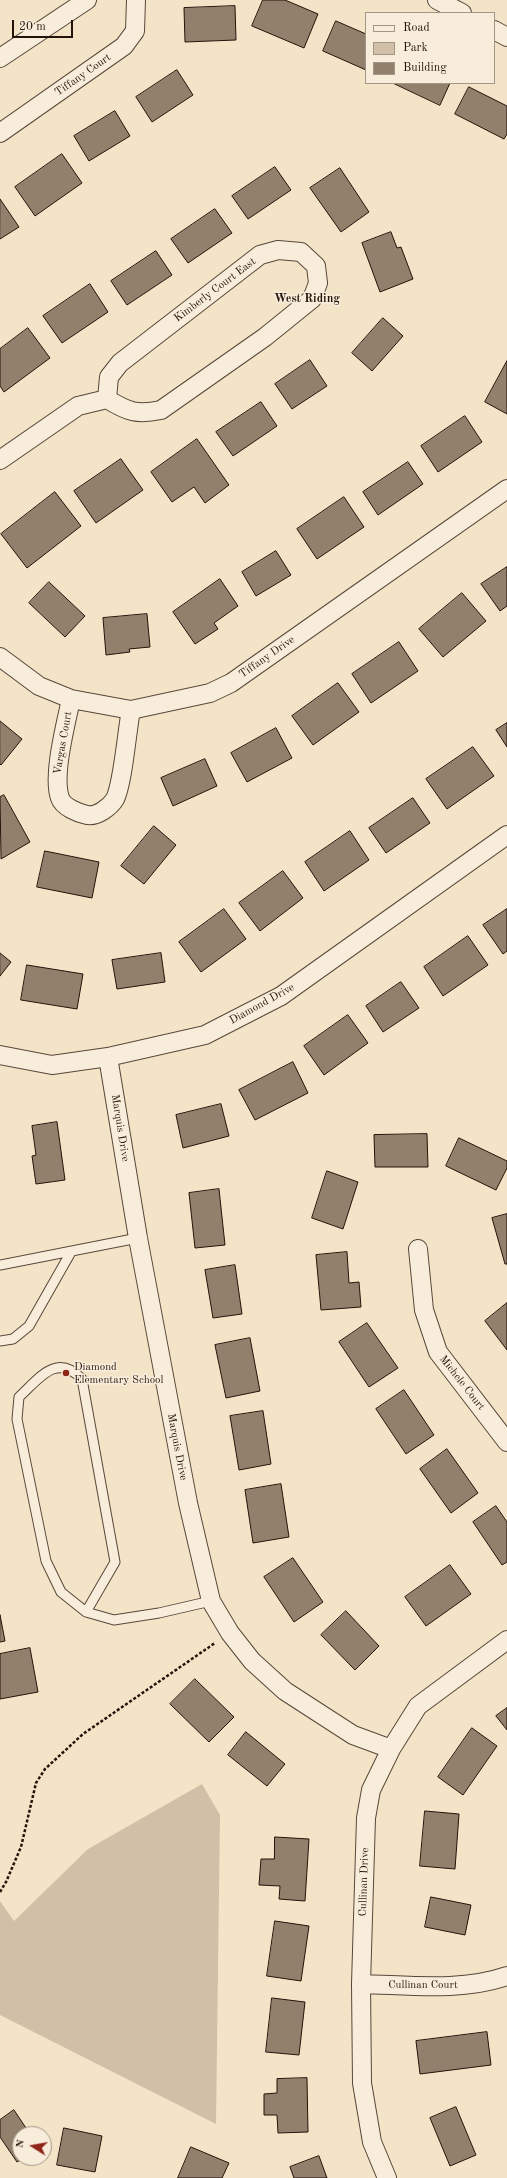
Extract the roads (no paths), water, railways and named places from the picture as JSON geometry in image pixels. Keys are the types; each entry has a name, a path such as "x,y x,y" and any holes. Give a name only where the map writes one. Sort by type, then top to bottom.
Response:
{"street":[{"path":"0,58 87,0"},
{"name":"Tiffany Court","path":"0,133 124,46 135,31 136,0"},
{"path":"437,0 460,12"},
{"path":"495,31 507,37"},
{"name":"Kimberly Court East","path":"278,250 301,252 316,266 318,283 312,299 265,337 162,410 144,414 125,410 108,398 109,377 120,363 260,255 278,250"},
{"path":"0,460 78,406 108,398"},
{"name":"Tiffany Drive","path":"0,657 39,686 71,699 131,710 210,693 231,683 507,489"},
{"name":"Vargas Court","path":"71,699 57,780 60,799 73,810 89,815 105,810 114,799 119,784 131,710"},
{"name":"Diamond Drive","path":"0,1055 52,1065 108,1057 205,1035 281,996 507,835"},
{"name":"Marquis Drive","path":"108,1057 138,1238 188,1503 211,1601 230,1633 252,1661 285,1691 353,1735 391,1749"},
{"name":"Michele Court","path":"418,1249 424,1310 438,1352 507,1442"},
{"name":"Cullinan Drive","path":"386,2178 372,2142 362,2083 362,1984 366,1818 371,1790 391,1749 418,1706 507,1640"},
{"name":"Cullinan Court","path":"362,1984 448,1986 497,1980 507,1976"}],"lane":[{"path":"0,1264 71,1252 138,1238"},
{"path":"0,1341 13,1339 29,1326 71,1252"},
{"path":"86,1612 116,1562 82,1379 74,1371 60,1366 50,1368 19,1397 17,1419 46,1561 61,1592 86,1612 114,1620 159,1613 211,1601"}],"place":[{"name":"Diamond Elementary School","path":"66,1373"}],"district":[{"name":"West Riding","path":"307,299"}]}
